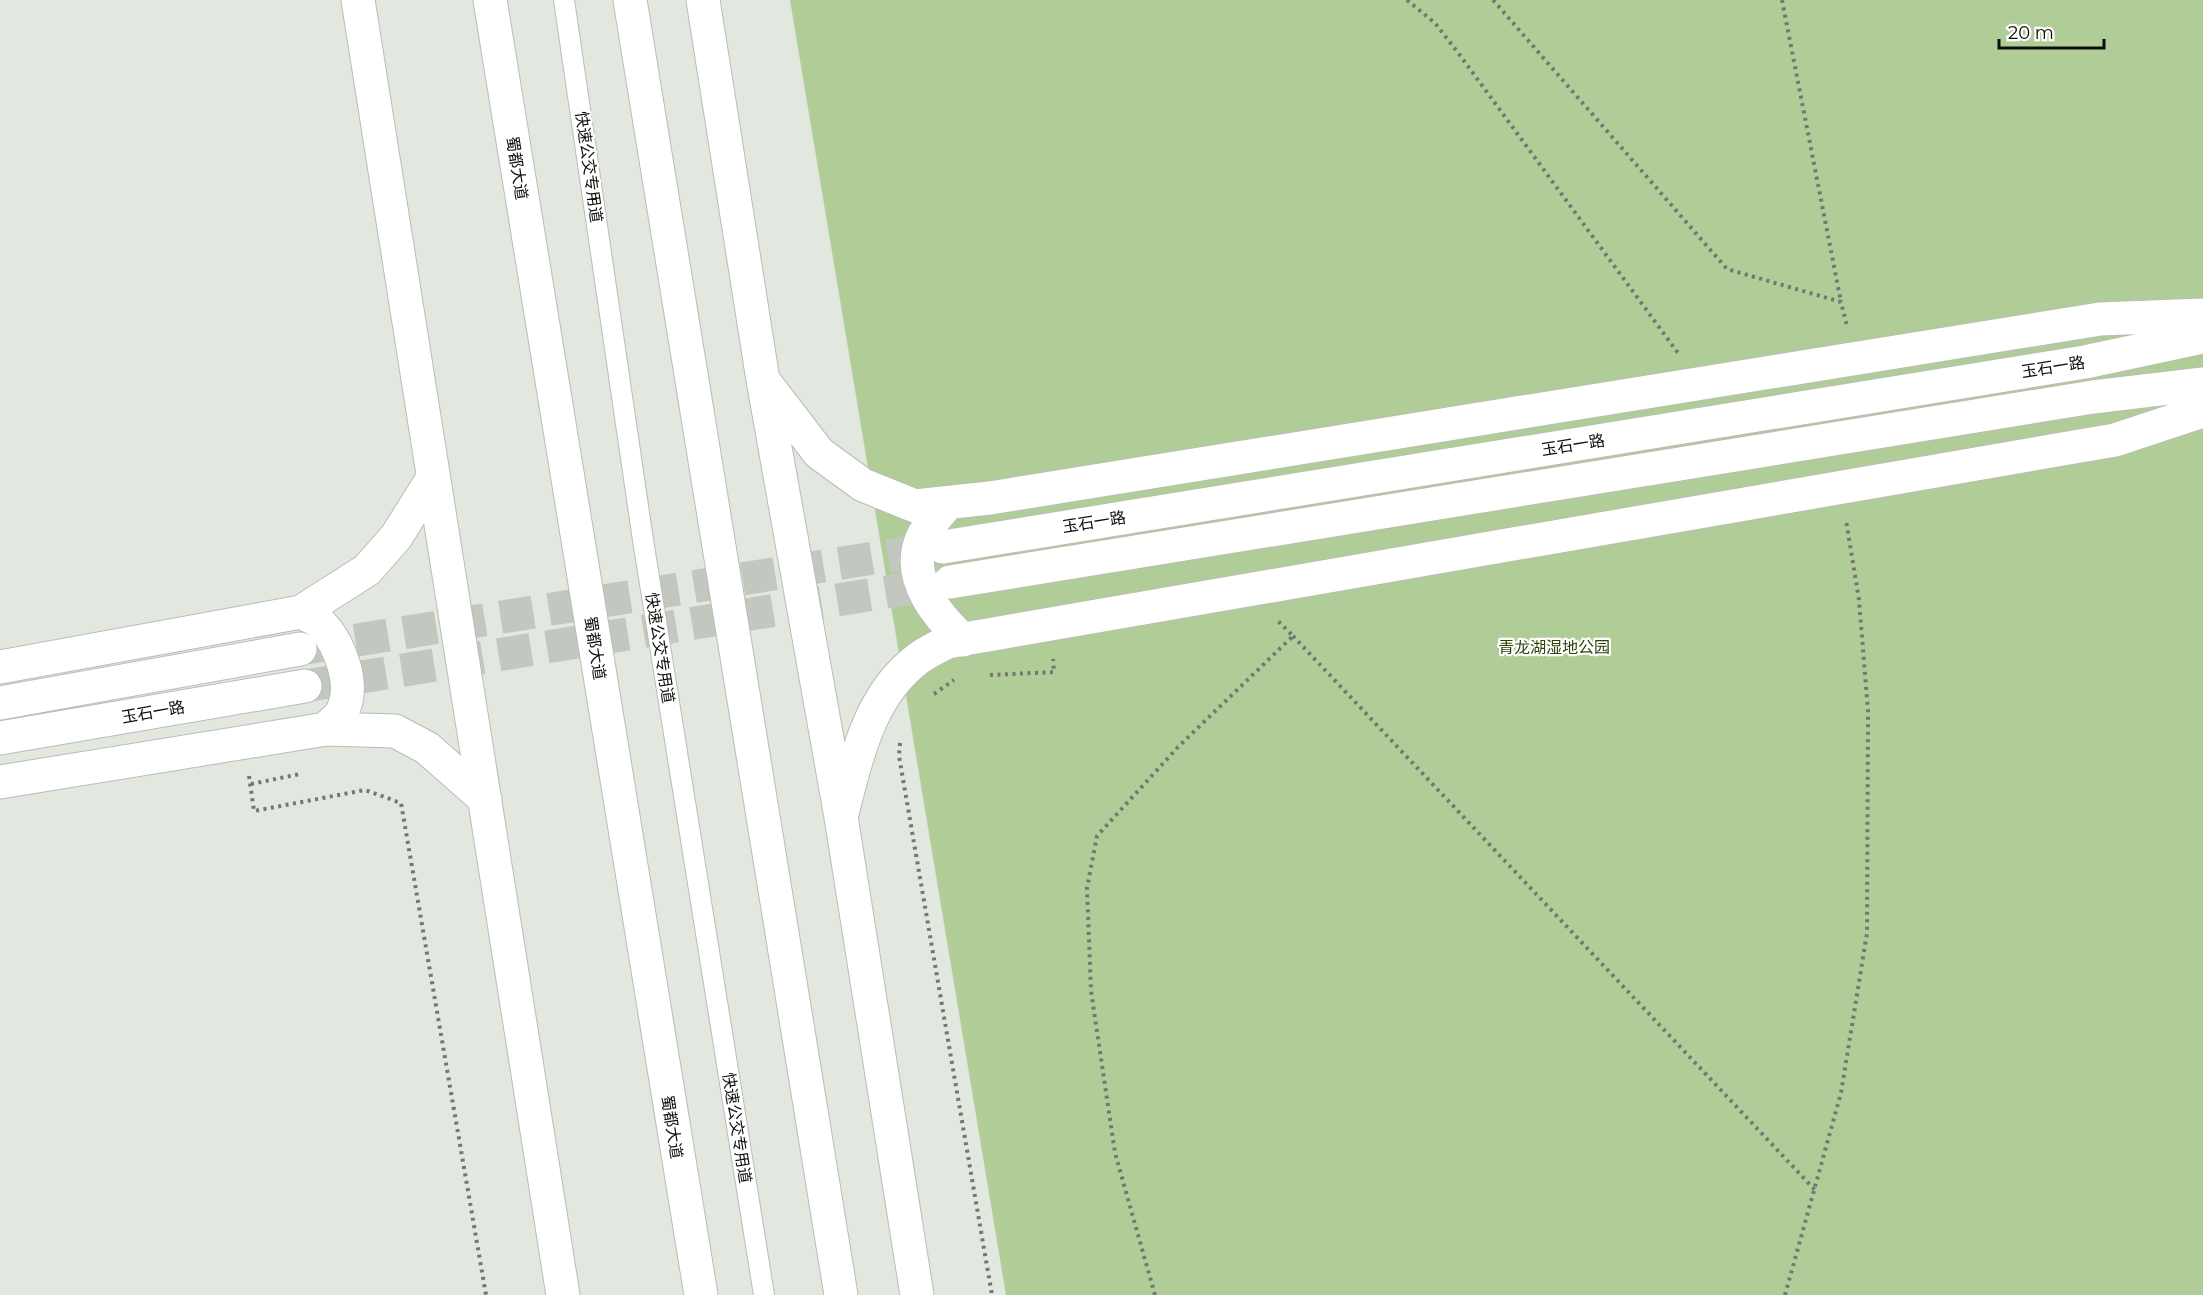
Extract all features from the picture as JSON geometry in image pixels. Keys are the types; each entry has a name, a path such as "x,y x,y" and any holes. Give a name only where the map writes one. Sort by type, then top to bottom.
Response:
{"main road":[{"path":"358,0 563,1295"},
{"name":"蜀都大道","path":"490,0 701,1295"},
{"path":"630,0 841,1295"},
{"path":"703,0 763,380 841,817 917,1295"},
{"path":"763,380 819,453 863,485 915,507 2100,319 2203,315"},
{"name":"玉石一路","path":"943,547 2085,362 2203,338"},
{"path":"950,582 2081,399 2203,384"},
{"path":"841,817 863,733 880,704 897,679 918,658 947,642 2115,440 2203,411"},
{"path":"0,667 301,612 368,570 396,537 434,478"},
{"path":"948,502 924,534 916,555 925,597 939,617 963,640"},
{"path":"301,612 320,622 338,646 344,671 346,692 342,712 326,729"},
{"path":"0,703 300,649"},
{"name":"玉石一路","path":"0,738 305,686"},
{"path":"0,782 326,729 395,731 427,748 484,799"}],"lane":[{"name":"快速公交专用道","path":"564,0 644,540 764,1295"}],"path":[{"path":"1407,0 1435,23 1459,54 1671,339 1695,384"},
{"path":"1493,0 1727,269 1841,302"},
{"path":"1782,0 1841,302 1855,359"},
{"path":"1785,1295 1841,1093 1867,933 1868,711 1859,600 1841,487"},
{"path":"1247,589 1815,1190"},
{"path":"1155,1295 1115,1153 1091,991 1087,888 1096,836 1178,747 1293,636"},
{"path":"990,675 1054,672 1052,655"},
{"path":"929,697 956,679"},
{"path":"901,736 899,756 992,1295"},
{"path":"300,774 251,784 254,811 365,790 400,803 486,1295"}],"green space":[{"name":"青龙湖湿地公园","path":"790,0 2203,0 2203,1295 1006,1295"}],"tunnel":[{"path":"307,648 943,547"},
{"path":"305,686 949,582"}]}
